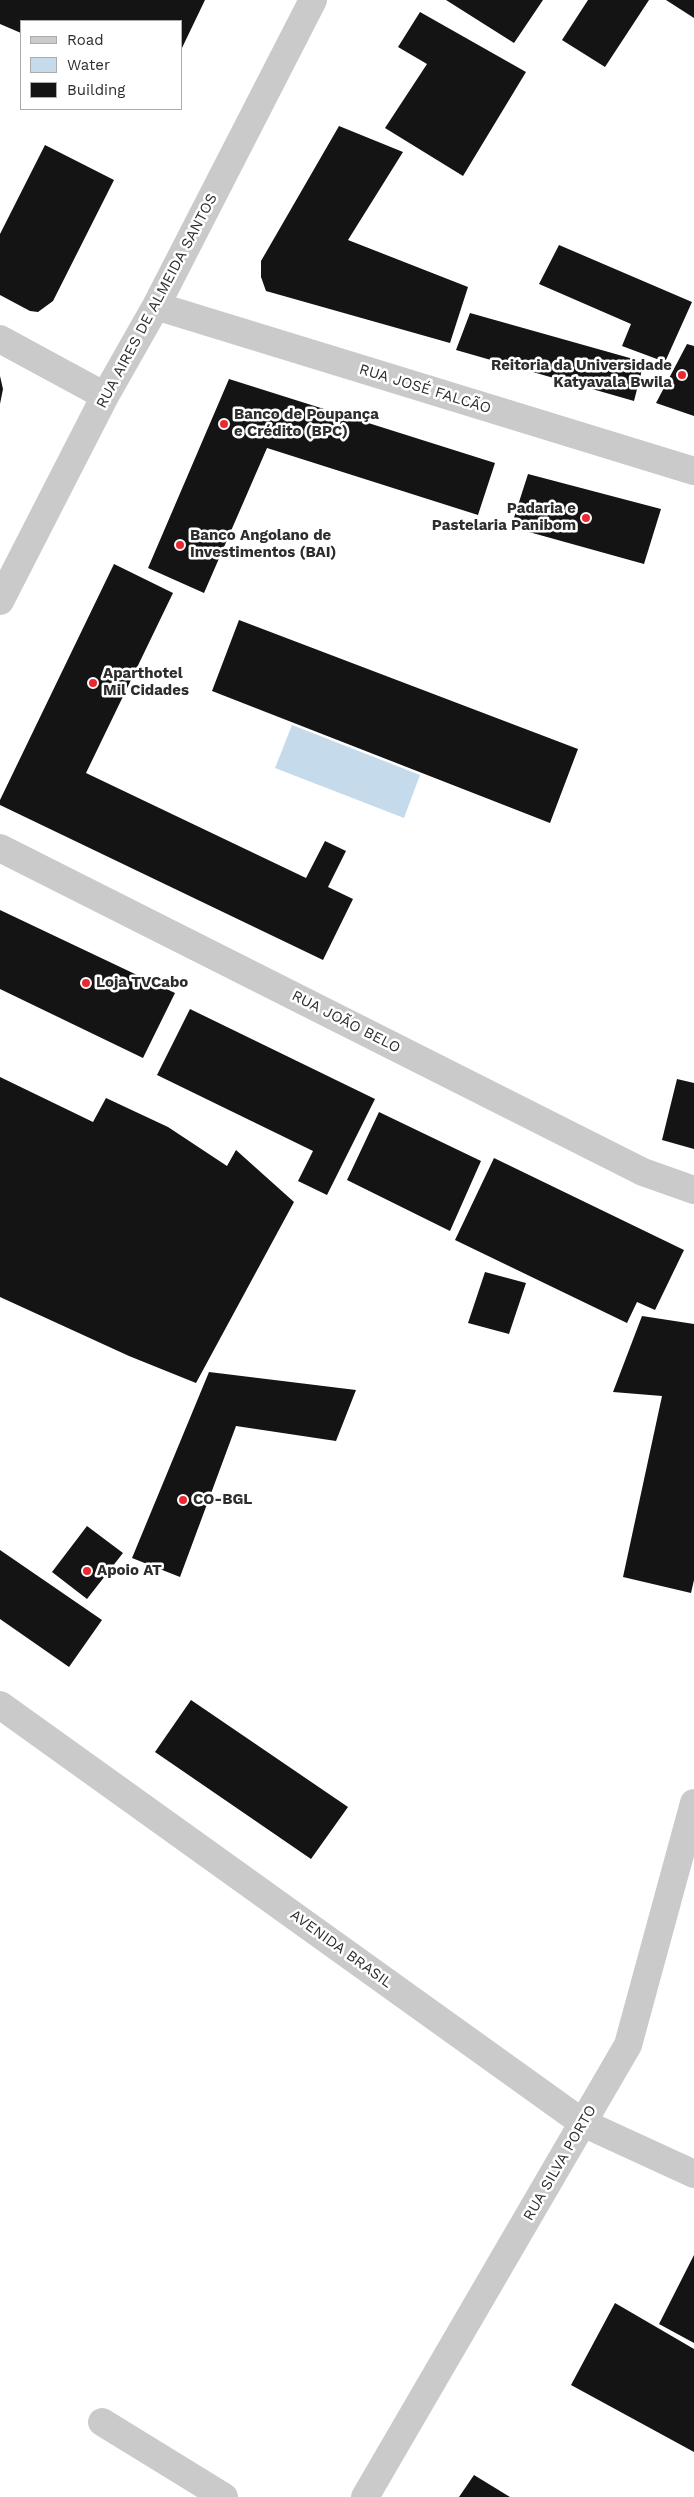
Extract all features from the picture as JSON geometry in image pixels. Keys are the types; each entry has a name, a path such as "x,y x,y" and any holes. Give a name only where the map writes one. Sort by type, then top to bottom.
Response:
{"street":[{"name":"RUA AIRES DE ALMEIDA SANTOS","path":"0,601 106,396 156,306 313,0"},
{"name":"RUA JOSÉ FALCÃO","path":"156,306 694,471"},
{"path":"0,339 106,396"},
{"name":"RUA JOÃO BELO","path":"0,848 642,1172 694,1190"},
{"name":"AVENIDA BRASIL","path":"0,1704 583,2123 694,2174"},
{"name":"RUA SILVA PORTO","path":"365,2497 628,2045 694,1803"},
{"path":"102,2422 224,2497"}],"water":[{"path":"292,725 420,775 404,818 275,768"}],"building":[{"path":"0,0 205,0 182,48 182,20 20,20 20,33 0,24"},
{"path":"446,0 543,0 514,43"},
{"path":"588,0 649,0 605,67 562,40"},
{"path":"666,0 694,0 694,18"},
{"path":"420,12 526,72 463,176 385,128 427,64 398,47"},
{"path":"339,126 403,152 348,240 468,287 450,343 266,291 261,277 261,261"},
{"path":"45,145 114,180 53,301 38,312 30,311 0,295 0,234"},
{"path":"559,245 692,302 665,362 622,346 631,324 539,284"},
{"path":"470,313 644,362 634,401 456,350"},
{"name":"Reitoria da Universidade Katyavala Bwila","path":"687,344 694,346 694,416 656,403"},
{"path":"0,376 3,389 0,404"},
{"path":"229,379 495,463 478,515 267,448 204,593 148,568"},
{"name":"Padaria e Pastelaria Panibom","path":"528,474 661,509 644,564 511,527"},
{"name":"Aparthotel Mil Cidades","path":"114,564 173,593 86,773 306,878 325,841 346,851 328,887 353,899 323,960 0,805 0,800"},
{"path":"239,620 578,749 550,823 212,691"},
{"path":"0,910 175,993 143,1058 0,989"},
{"path":"190,1009 375,1099 327,1195 298,1181 313,1151 157,1075"},
{"path":"0,1077 93,1122 106,1098 168,1127 227,1166 236,1150 294,1202 196,1383 129,1356 0,1297"},
{"path":"677,1079 694,1083 694,1149 662,1140"},
{"path":"379,1112 481,1161 450,1231 347,1180"},
{"path":"494,1158 684,1250 655,1310 637,1302 627,1323 455,1240"},
{"path":"485,1272 526,1283 509,1334 468,1323"},
{"path":"642,1316 694,1324 694,1580 691,1593 623,1577 662,1396 613,1392"},
{"name":"CO-BGL","path":"209,1372 356,1390 336,1441 236,1426 180,1577 132,1558"},
{"path":"87,1526 123,1553 87,1599 52,1572"},
{"path":"0,1550 102,1620 69,1667 0,1619"},
{"path":"191,1700 348,1807 311,1859 155,1752"},
{"path":"694,2255 694,2343 659,2324"},
{"path":"615,2303 694,2349 694,2452 571,2385"},
{"path":"474,2475 510,2497 459,2497"}],"place":[{"name":"Reitoria da Universidade Katyavala Bwila","path":"682,375"},
{"name":"Banco de Poupança e Crédito (BPC)","path":"224,424"},
{"name":"Padaria e Pastelaria Panibom","path":"586,518"},
{"name":"Banco Angolano de Investimentos (BAI)","path":"180,545"},
{"name":"Aparthotel Mil Cidades","path":"93,683"},
{"name":"Loja TVCabo","path":"86,983"},
{"name":"CO-BGL","path":"183,1500"},
{"name":"Apoio AT","path":"87,1571"}]}
